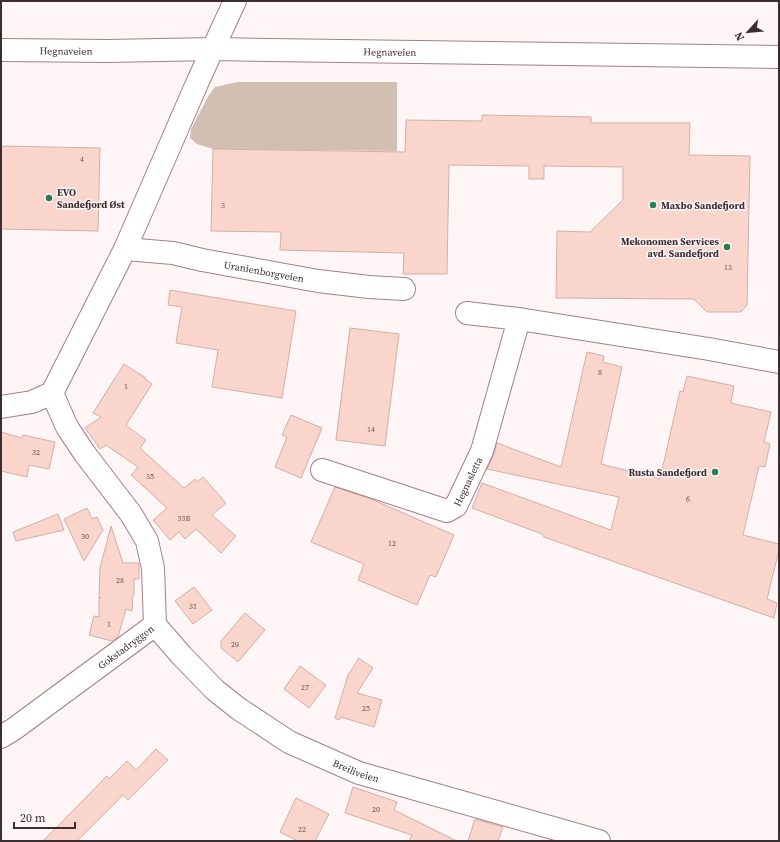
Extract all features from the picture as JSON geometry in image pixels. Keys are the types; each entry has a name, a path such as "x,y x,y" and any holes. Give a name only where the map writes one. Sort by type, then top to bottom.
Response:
{"street":[{"path":"1,407 32,402 52,393 125,249 198,81 235,1"},
{"name":"Hegnaveien","path":"1,50 213,50 779,57"},
{"name":"Uranienborgveien","path":"125,249 173,253 202,260 318,280 368,287 404,289"},
{"path":"466,313 519,319 709,348 779,362"},
{"name":"Hegnasletta","path":"322,470 446,511 456,506 482,452 519,319"},
{"name":"Gokstadryggen","path":"1,737 156,625 153,568 147,541 131,514 85,454 68,427 52,393"},
{"name":"Breiliveien","path":"156,625 182,656 215,690 289,742 359,773 585,839"}],"shaded area":[{"path":"237,82 397,82 397,151 213,149 197,144 190,138 191,129 209,95 215,87"}],"building":[{"path":"482,115 591,117 591,123 690,123 689,155 750,156 747,305 741,312 707,312 694,299 556,298 557,231 590,232 623,200 623,167 544,166 544,179 529,179 529,166 449,165 447,274 403,274 404,253 280,250 281,232 211,231 213,149 405,152 406,120 482,121"},
{"path":"1,146 100,148 98,231 1,229"},
{"path":"170,290 296,311 282,398 212,387 218,350 176,343 182,307 168,305"},
{"path":"350,328 399,334 385,446 336,440"},
{"path":"587,352 604,356 603,362 622,367 601,464 660,479 680,391 683,392 687,376 734,386 731,403 771,412 764,442 770,444 765,467 759,466 743,535 779,544 779,550 767,599 777,603 774,618 544,537 542,534 472,508 482,483 611,530 619,497 487,469 497,443 561,467"},
{"path":"124,364 146,378 145,379 152,384 126,425 146,440 140,448 184,488 195,479 197,482 203,477 226,503 212,515 236,536 221,553 196,529 185,539 179,532 170,540 153,520 167,508 131,475 138,467 106,445 100,449 85,428 101,417 93,413"},
{"path":"291,415 322,428 301,478 275,467 287,437 282,435"},
{"path":"1,432 22,438 23,435 55,442 49,469 29,465 27,477 1,471"},
{"path":"335,487 371,499 454,535 436,577 430,575 417,605 358,580 364,564 311,542"},
{"path":"87,508 92,519 97,517 103,530 84,561 64,519"},
{"path":"58,514 64,530 16,541 13,532"},
{"path":"111,526 123,563 139,563 139,579 134,579 132,611 126,609 118,637 112,641 89,635 94,616 99,617 99,597 101,598 99,595 100,568"},
{"path":"194,587 212,610 193,624 175,601"},
{"path":"245,613 265,630 238,662 221,648 221,641"},
{"path":"359,658 373,668 357,693 382,700 374,727 341,717 339,720 335,718 348,675"},
{"path":"300,666 326,685 309,708 284,689"},
{"path":"156,749 168,760 128,800 123,795 77,841 43,841 107,776 109,779 127,761 136,770"},
{"path":"353,787 397,802 394,810 457,841 409,841 412,835 345,813"},
{"path":"296,798 329,814 315,841 298,841 280,832"},
{"path":"475,819 503,827 498,841 468,841"}],"place":[{"name":"EVO Sandefjord Øst","path":"49,198"},
{"name":"Maxbo Sandefjord","path":"653,205"},
{"name":"Mekonomen Services avd. Sandefjord","path":"727,247"},
{"name":"Rusta Sandefjord","path":"715,472"}]}
